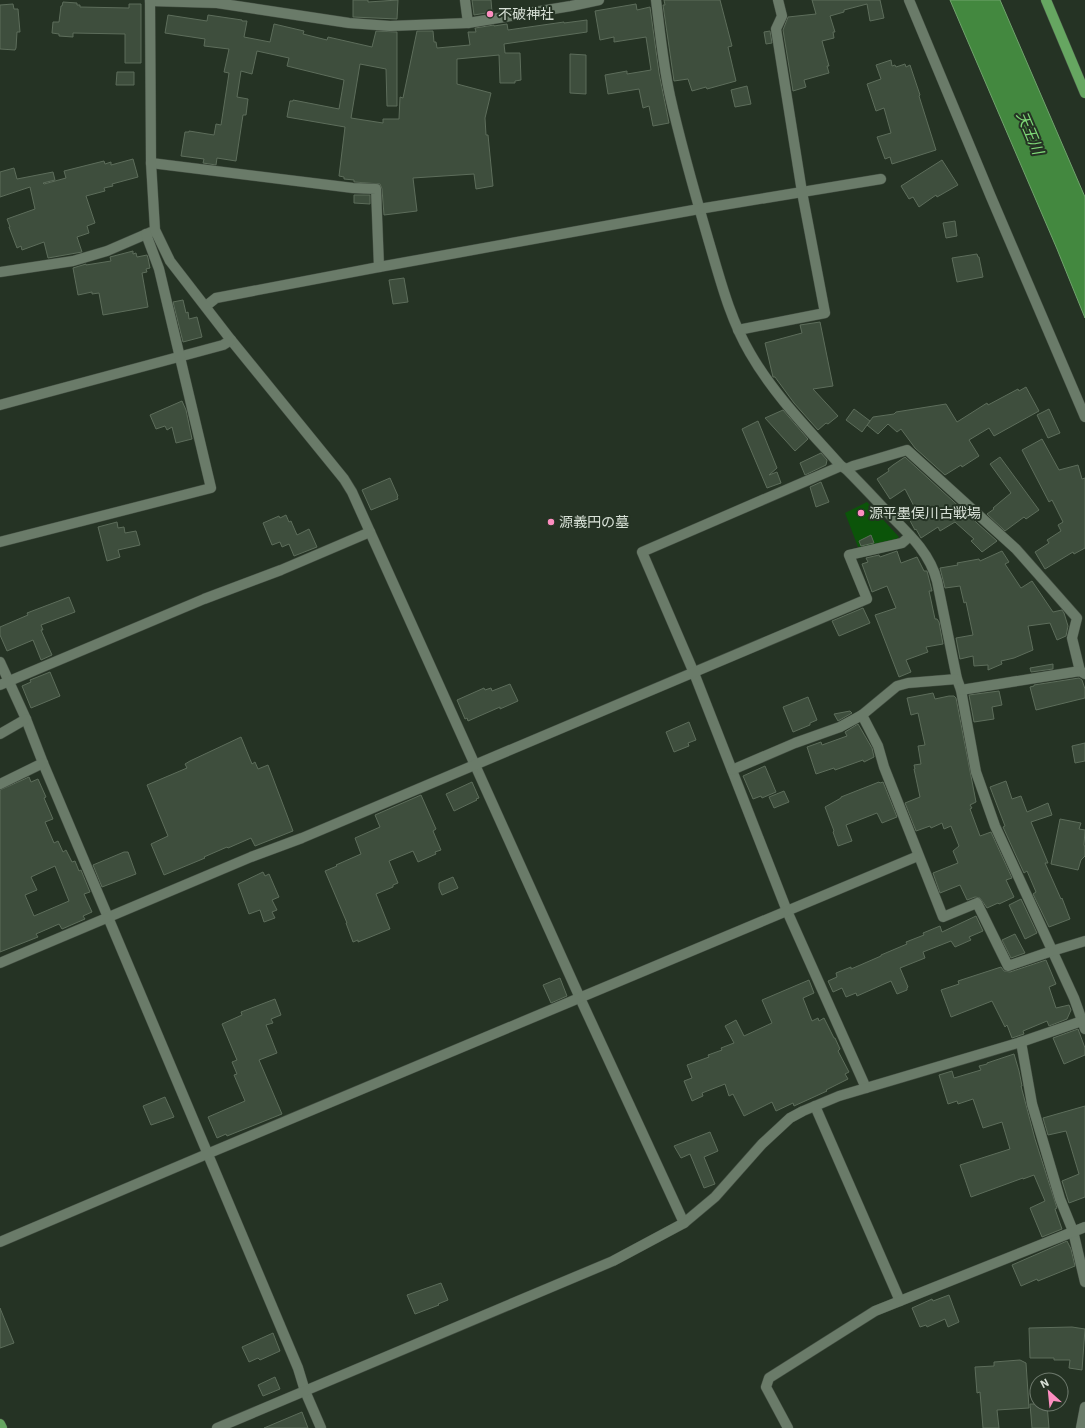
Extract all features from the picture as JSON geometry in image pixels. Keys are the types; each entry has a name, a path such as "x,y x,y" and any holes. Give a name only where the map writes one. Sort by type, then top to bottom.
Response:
{"main road":[{"path":"1046,0 1085,93"},
{"path":"0,1424 2,1428"}],"street":[{"path":"465,0 468,23"},
{"path":"0,542 211,488 150,232 150,1 217,3 349,23 390,26 468,23 599,0"},
{"path":"217,1428 613,1261 684,1223 715,1197 762,1144 790,1118 815,1106 839,1096 1084,1024 1074,998 995,826 976,772 961,690 935,571 929,560 910,536 844,468 777,392 750,352 738,330 699,209 670,95 656,0"},
{"path":"738,330 825,312 802,192 776,29 782,16 778,0"},
{"path":"909,0 1085,417"},
{"path":"151,163 353,188 376,189 379,267"},
{"path":"206,306 216,298 379,267 699,209 881,179"},
{"path":"0,272 73,261 107,251 150,232"},
{"path":"150,232 170,261 231,340 344,479 352,492 474,765 684,1223"},
{"path":"0,404 224,346 231,340"},
{"path":"866,1088 787,911 694,673 642,552 844,468 907,450 1016,550 1077,618 1072,638 1082,673 961,690"},
{"path":"4,683 204,599 281,570 370,532"},
{"path":"0,963 244,860 302,838 867,599 849,555 902,543 910,536"},
{"path":"0,662 4,683 26,719 43,763 298,1368 305,1391 321,1428"},
{"path":"732,770 795,743 840,727 862,715 897,686 908,683 958,679"},
{"path":"862,715 878,746 884,767 943,917 977,903 1008,966 1085,941"},
{"path":"0,734 26,719"},
{"path":"0,784 43,763"},
{"path":"0,1242 918,856"},
{"path":"1021,1042 1032,1104 1060,1199 1073,1231 1085,1282"},
{"path":"815,1106 900,1301"},
{"path":"788,1428 766,1387 769,1378 875,1311 1085,1227"},
{"path":"1081,1428 1085,1407"}],"shaded area":[{"path":"867,502 899,537 895,540 858,547 845,513"}],"water":[{"name":"天王川","path":"950,0 1000,0 1085,197 1085,318 1057,249"}],"building":[{"path":"353,0 368,0 368,2 398,0 397,19 353,17"},
{"path":"472,0 491,0 492,12 474,15"},
{"path":"664,0 720,0 732,46 728,47 736,81 707,89 706,87 692,91 688,79 674,81 663,5 665,5"},
{"path":"812,0 880,0 884,18 870,21 867,4 844,10 844,12 830,16 835,32 833,32 834,38 822,41 829,66 827,66 829,73 804,80 806,87 793,91 783,30 788,17 816,14"},
{"path":"63,2 77,3 80,7 129,8 129,4 141,4 141,63 125,63 125,34 73,33 73,37 59,36 59,34 52,33 53,22 59,22"},
{"path":"13,4 14,9 18,9 20,32 17,32 16,48 15,50 0,49 0,5"},
{"path":"636,4 637,10 650,7 659,73 669,123 653,126 649,106 643,108 639,89 608,94 605,75 627,71 627,74 651,70 646,37 614,42 614,37 600,40 595,11"},
{"path":"168,15 207,21 208,15 247,21 244,37 270,42 274,24 304,31 303,34 327,40 328,37 372,47 376,31 397,32 397,106 387,106 386,69 360,64 351,118 383,123 383,119 399,119 400,97 403,98 417,31 433,31 434,42 436,42 437,48 470,45 468,32 476,32 475,28 494,25 507,24 508,30 587,20 587,32 504,44 505,53 520,53 521,80 515,81 515,83 500,83 499,55 457,59 457,84 491,93 485,118 493,186 476,189 474,174 413,178 417,211 384,215 382,189 380,184 354,182 354,180 344,179 344,177 339,176 345,127 287,117 290,101 293,100 339,109 344,80 287,66 289,58 257,51 252,74 241,71 237,97 248,99 246,115 243,115 236,161 217,158 216,165 203,163 204,159 181,156 185,132 189,131 214,135 216,124 221,125 229,73 224,72 229,49 204,46 205,39 165,33"},
{"path":"770,31 772,43 766,44 764,32"},
{"path":"570,54 586,55 586,94 570,93"},
{"path":"891,60 892,66 895,65 896,67 905,64 906,67 910,65 936,150 892,164 890,157 885,159 877,137 891,133 884,108 876,111 867,84 881,79 876,65"},
{"path":"117,72 134,72 134,85 116,85"},
{"path":"747,86 751,104 735,107 731,90"},
{"path":"133,159 138,177 112,184 113,186 104,188 105,191 86,196 95,223 87,226 89,233 77,237 82,252 48,258 44,242 22,250 21,246 17,248 7,219 35,209 30,187 0,197 0,172 14,168 17,179 53,172 55,180 43,183 44,184 66,178 64,171 104,161 105,164 111,162 111,165"},
{"path":"942,160 958,185 937,197 936,195 919,207 913,197 909,199 901,186"},
{"path":"354,195 370,195 370,204 354,203"},
{"path":"955,221 957,236 946,238 943,223"},
{"path":"133,251 133,254 136,253 137,257 147,255 148,258 150,268 146,269 147,272 142,273 148,307 103,315 99,293 92,294 92,292 78,295 73,268 86,264 111,261 110,257"},
{"path":"977,254 983,277 957,282 952,258"},
{"path":"404,278 408,302 393,304 389,280"},
{"path":"183,300 189,319 197,317 202,337 183,342 173,302"},
{"path":"820,322 833,386 813,389 838,416 818,430 794,403 775,377 773,377 765,343 802,333 800,325"},
{"path":"1026,387 1039,411 994,436 989,428 969,440 979,456 962,467 961,465 945,475 915,448 901,429 897,432 888,424 878,434 867,425 873,417 946,404 957,422 987,403 988,405 1018,389 1019,391"},
{"path":"182,401 186,410 192,439 176,443 172,427 167,430 165,426 156,429 150,415"},
{"path":"854,409 870,421 862,432 846,420"},
{"path":"1049,409 1060,433 1048,438 1037,415"},
{"path":"783,410 808,439 795,451 765,418"},
{"path":"758,421 777,468 769,475 777,472 781,483 767,488 742,429"},
{"path":"1042,439 1059,470 1078,465 1082,479 1085,478 1085,548 1074,554 1073,552 1045,569 1035,552 1049,543 1047,540 1061,531 1058,525 1063,522 1052,500 1049,502 1022,450"},
{"path":"821,453 827,460 826,465 805,475 800,463"},
{"path":"905,457 997,541 982,552 971,541 974,539 955,522 940,531 938,527 921,538 907,515 916,510 905,489 890,499 877,479"},
{"path":"1000,457 1039,510 1026,519 1024,517 1005,531 987,514 1011,493 990,464"},
{"path":"390,478 398,499 371,510 362,490"},
{"path":"821,482 829,502 816,507 810,487"},
{"path":"286,515 289,522 291,521 297,535 309,529 317,547 294,556 289,544 282,547 280,542 272,545 263,523 279,516 280,518"},
{"path":"117,522 118,528 124,527 125,533 136,531 140,545 118,550 120,557 107,561 98,527"},
{"path":"871,535 874,543 861,546 859,541"},
{"path":"897,551 901,563 917,557 924,571 927,571 932,591 929,591 935,619 939,622 943,644 926,647 928,652 906,660 911,672 899,677 875,615 896,608 887,586 872,592 862,564 868,562 866,558 879,555 880,557"},
{"path":"1002,551 1009,562 1005,564 1021,588 1032,581 1053,612 1062,610 1068,626 1066,636 1057,640 1050,623 1028,626 1033,650 1014,658 1001,661 1002,664 988,670 988,665 974,666 973,656 960,659 956,638 973,635 966,602 964,603 960,586 945,588 940,568 979,559 980,561"},
{"path":"69,597 75,612 41,625 43,630 41,630 52,655 41,660 33,640 7,651 0,635 0,627 28,615 27,613"},
{"path":"863,608 870,623 839,636 832,621"},
{"path":"1053,664 1053,669 1031,672 1030,668"},
{"path":"50,672 60,696 31,708 22,686 31,682 30,680"},
{"path":"1079,678 1082,680 1085,689 1085,698 1036,710 1030,687 1034,685"},
{"path":"510,684 518,701 468,721 467,718 465,719 457,700 484,688 485,690 491,688 492,691"},
{"path":"999,691 1002,705 992,707 994,719 974,722 969,695"},
{"path":"933,693 935,699 949,696 954,696 956,698 976,802 970,805 972,808 970,809 980,836 991,832 1012,878 1006,880 1014,897 987,908 980,898 975,897 967,900 960,885 940,893 933,873 958,863 953,851 959,846 951,826 944,829 942,823 931,828 930,826 916,831 905,803 920,797 914,765 921,764 918,746 925,745 918,713 911,715 907,698"},
{"path":"808,697 817,720 810,723 810,725 793,732 783,707"},
{"path":"850,711 852,713 838,721 834,714"},
{"path":"689,722 696,740 688,743 689,746 674,752 666,732"},
{"path":"858,724 872,748 874,757 864,762 863,760 835,770 834,768 816,774 807,747 821,742 822,745 847,736 845,732"},
{"path":"241,737 252,764 255,762 258,769 268,765 293,831 255,846 251,838 164,875 151,844 168,836 147,785 187,768 185,764 190,761"},
{"path":"1085,743 1085,761 1075,763 1072,746"},
{"path":"765,766 776,792 762,798 761,796 753,799 743,776"},
{"path":"29,777 31,782 38,779 53,819 45,822 54,843 58,841 63,852 66,850 72,862 75,861 79,871 81,870 90,892 84,894 92,912 83,916 85,919 62,929 59,924 36,934 38,937 0,952 0,790","holes":["55,866 69,901 34,916 25,895 37,890 31,877"]},
{"path":"1006,781 1012,799 1021,796 1027,812 1048,803 1052,815 1031,822 1048,863 1045,863 1061,899 1062,898 1070,919 1049,927 1033,894 1036,892 1027,871 1024,873 1003,827 1005,826 990,787"},
{"path":"472,782 479,798 454,811 446,794"},
{"path":"879,782 883,782 897,817 882,823 877,813 846,825 852,841 838,846 825,807 841,797"},
{"path":"784,791 789,802 774,808 769,797"},
{"path":"421,795 436,829 433,831 441,850 435,852 436,854 418,862 413,851 389,861 398,883 393,885 393,887 376,894 390,929 358,942 358,940 353,942 347,923 325,871 361,854 355,838 380,827 375,815"},
{"path":"1060,819 1081,823 1079,829 1085,830 1085,856 1081,860 1078,870 1051,864"},
{"path":"124,852 128,852 136,874 102,887 93,865"},
{"path":"263,872 265,876 269,874 279,897 272,900 277,910 272,912 275,918 264,922 260,910 249,914 238,884"},
{"path":"453,877 458,888 442,895 439,888 439,883"},
{"path":"1021,899 1037,933 1025,939 1009,905"},
{"path":"976,916 983,931 969,937 971,940 955,947 951,941 923,952 925,958 900,968 908,987 907,990 897,994 891,981 857,996 856,993 846,997 842,988 833,992 828,981 837,977 836,973 851,967 851,969 881,956 907,944 906,942 924,935 923,933 940,926 942,932"},
{"path":"1015,934 1025,953 1011,958 1002,940"},
{"path":"1046,960 1056,984 1049,987 1056,1008 1069,1005 1071,1010 1067,1019 1049,1026 1047,1021 1023,1031 1024,1034 1012,1038 1007,1025 1005,1027 992,1001 951,1017 941,990 959,984 958,981 1001,967 1004,971 1010,972"},
{"path":"560,978 567,996 551,1003 543,985"},
{"path":"809,980 814,993 803,998 812,1021 818,1018 819,1021 824,1018 840,1049 838,1051 849,1072 845,1074 848,1079 826,1090 827,1091 794,1106 793,1103 776,1111 772,1102 744,1116 733,1094 729,1096 725,1084 702,1093 703,1096 692,1101 684,1081 692,1078 687,1065 709,1057 708,1055 722,1050 721,1048 734,1043 725,1026 736,1020 744,1036 772,1023 762,1000"},
{"path":"275,999 281,1015 271,1019 273,1023 266,1025 277,1053 259,1060 282,1114 227,1136 226,1134 217,1138 208,1117 245,1101 234,1075 237,1074 232,1062 237,1060 222,1024 242,1015 241,1012"},
{"path":"1078,1029 1085,1048 1085,1055 1064,1064 1053,1038"},
{"path":"1014,1054 1035,1139 1057,1208 1055,1209 1062,1229 1042,1237 1030,1208 1045,1201 1034,1175 971,1197 960,1165 1010,1149 1002,1122 983,1128 973,1099 958,1104 957,1101 948,1104 939,1075 952,1071 954,1078 981,1070 979,1066"},
{"path":"165,1097 174,1117 151,1125 143,1106"},
{"path":"1085,1106 1085,1197 1069,1203 1062,1181 1079,1174 1066,1131 1048,1135 1043,1118"},
{"path":"710,1132 718,1151 704,1157 715,1184 704,1188 690,1154 681,1158 674,1146"},
{"path":"1067,1241 1071,1249 1075,1266 1038,1281 1037,1279 1021,1286 1012,1265"},
{"path":"441,1283 448,1300 415,1314 407,1295"},
{"path":"949,1295 959,1322 948,1327 945,1319 927,1327 926,1325 920,1327 912,1308 932,1299 933,1301"},
{"path":"0,1308 14,1343 0,1348"},
{"path":"1072,1327 1085,1329 1082,1370 1069,1368 1070,1360 1030,1358 1029,1328"},
{"path":"273,1333 280,1351 260,1360 258,1358 249,1362 242,1347"},
{"path":"1020,1360 1026,1363 1029,1408 997,1410 999,1428 983,1428 980,1392 977,1393 975,1367 994,1366 994,1362"},
{"path":"275,1377 280,1389 263,1396 258,1385"},
{"path":"302,1412 308,1428 264,1428"},
{"path":"1031,1412 1048,1412 1049,1428 1032,1428"}],"place":[{"name":"不破神社","path":"490,14"},
{"name":"源平墨俣川古戦場","path":"861,513"},
{"name":"源義円の墓","path":"551,522"}]}
